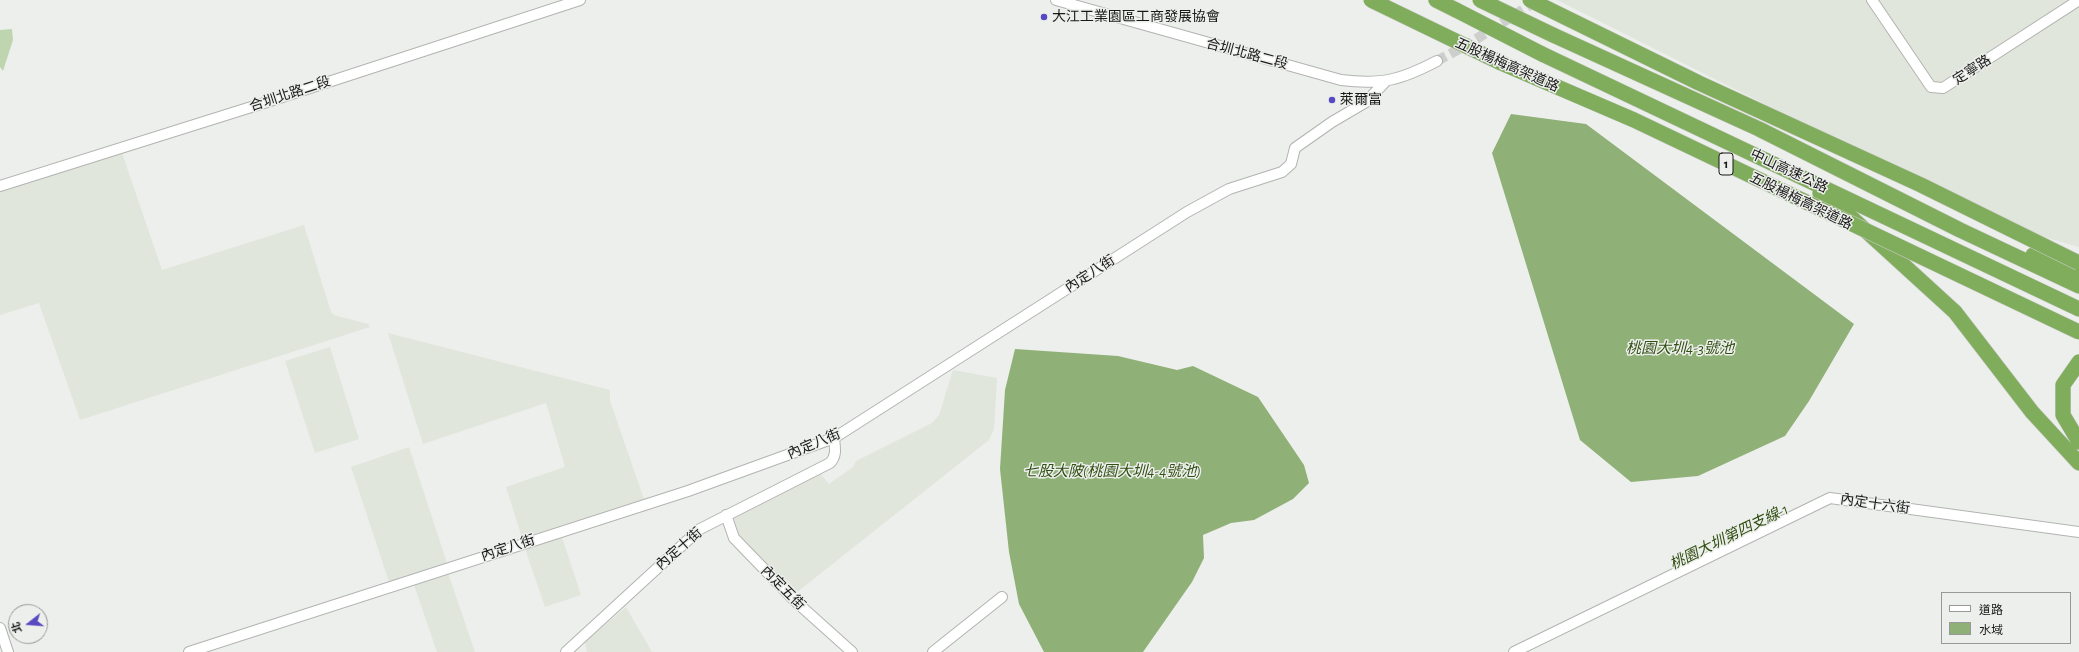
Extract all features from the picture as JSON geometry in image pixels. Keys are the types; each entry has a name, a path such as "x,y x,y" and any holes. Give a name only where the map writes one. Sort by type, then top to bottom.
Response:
{"highway":[{"name":"五股楊梅高架道路","path":"1371,0 1499,62 1634,120 2079,332"},
{"name":"中山高速公路","path":"1436,0 1542,54 2079,309"},
{"name":"中山高速公路","path":"1480,0 1759,130 1960,230 2079,286"},
{"path":"1530,0 1699,83 1921,185 2079,263"},
{"path":"1797,175 1853,219 1956,312 2032,412 2079,463"},
{"path":"1960,230 2079,271"},
{"path":"2079,362 2063,385 2063,415 2079,442"}],"street":[{"name":"合圳北路二段","path":"0,186 264,103 580,0"},
{"name":"合圳北路二段","path":"1056,0 1341,80 1385,82 1408,75 1437,61"},
{"name":"定寧路","path":"1872,0 1931,87 1943,88 2079,0"},
{"name":"內定八街","path":"189,652 556,532 688,491 834,438 1187,212 1229,188 1282,172 1290,164 1296,148 1332,122 1366,102 1385,82"},
{"name":"內定十街","path":"566,652 700,529 830,463 834,459 834,438"},
{"name":"內定十六街","path":"1514,652 1830,498 2079,532"},
{"name":"內定五街","path":"726,515 734,538 794,600 852,652"},
{"path":"933,652 1002,597"},
{"path":"0,628 8,652"}],"shaded area":[{"path":"1557,0 2079,0 2079,247 2012,228"},
{"path":"12,29 13,40 3,71 0,67 0,30"},
{"path":"121,150 162,270 304,225 331,312 334,315 368,324 370,327 80,420 39,303 0,315 0,191"},
{"path":"388,333 610,390 610,401 644,499 522,538 506,487 565,467 546,403 423,444"},
{"path":"330,347 359,439 315,453 285,361"},
{"path":"953,370 997,378 994,429 989,440 796,593 741,544 734,519 735,513 819,472 829,484 853,467 856,461 932,423 939,415"},
{"path":"409,447 447,563 389,582 351,467"},
{"path":"560,531 581,595 545,607 523,543"},
{"path":"447,570 475,652 437,652 413,582"},
{"path":"626,607 652,652 587,652 585,642"}],"water":[{"name":"桃園大圳4-3號池","path":"1511,114 1586,124 1854,324 1809,401 1785,436 1698,476 1631,482 1580,440 1492,153"},
{"name":"七股大陂(桃園大圳4-4號池)","path":"1015,349 1118,356 1177,370 1193,366 1258,397 1304,465 1309,483 1293,499 1254,520 1231,523 1203,535 1204,558 1192,582 1143,652 1044,652 1019,604 1009,552 1000,469 1005,390"}],"tunnel":[{"path":"1437,61 1470,43 1538,0"}],"place":[{"name":"大江工業園區工商發展協會","path":"1044,17"},
{"name":"萊爾富","path":"1332,100"}],"water label":[{"name":"桃園大圳第四支線-1","path":"1729,537"}]}
